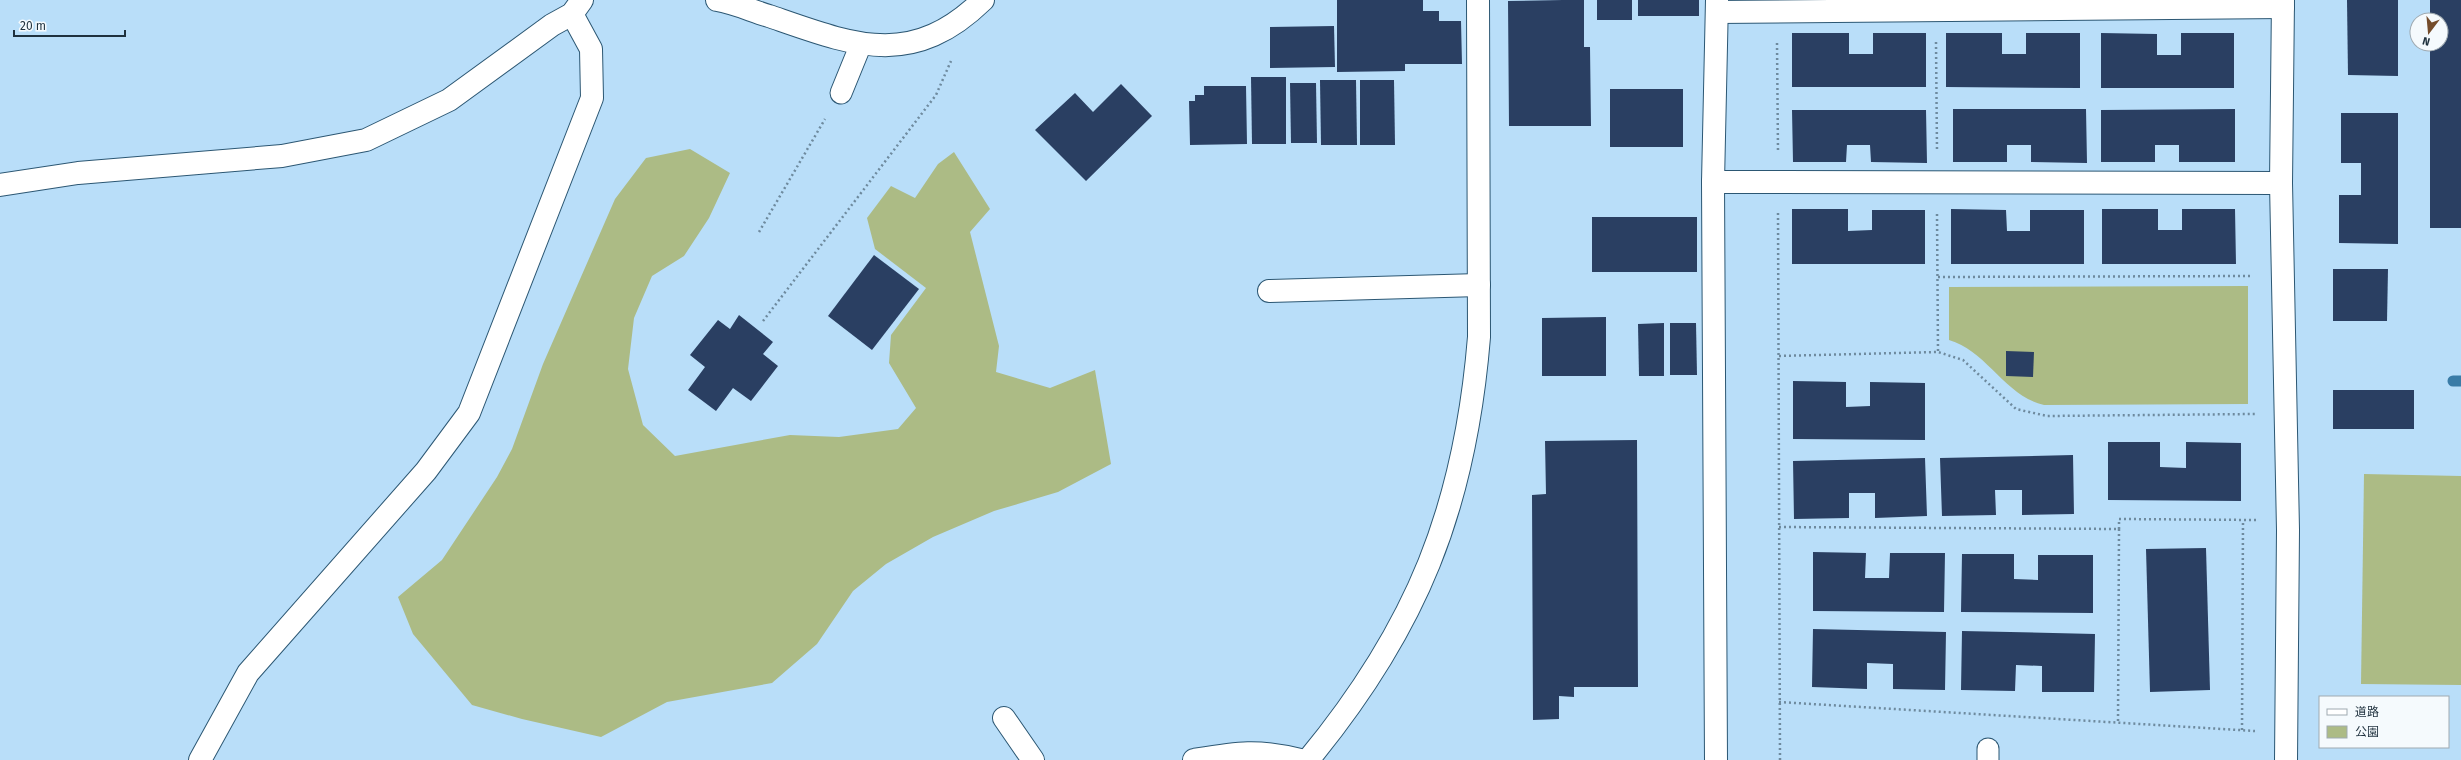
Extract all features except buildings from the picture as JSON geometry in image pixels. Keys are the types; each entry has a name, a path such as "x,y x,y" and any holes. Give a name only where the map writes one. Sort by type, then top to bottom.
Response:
{"street":[{"path":"717,0 862,44 892,45 924,41 965,17 983,0"},
{"path":"1308,760 1365,685 1396,635 1419,588 1439,540 1454,491 1475,389 1479,337 1478,0"},
{"path":"1716,760 1713,182 1717,6 1777,10 2283,3 2281,183 2288,530 2288,733 2286,760"},
{"path":"0,185 78,173 282,156 366,140 449,100 577,7 591,49 592,98 469,413 426,471 248,673 200,760"},
{"path":"1713,182 1778,184 2281,183"},
{"path":"1269,291 1479,285"},
{"path":"1004,718 1033,760"},
{"path":"1194,760 1246,752 1277,754 1300,760"}],"lane":[{"path":"841,93 862,44"}],"path":[{"path":"1777,10 1780,760"},
{"path":"759,232 841,93"},
{"path":"763,321 936,95"},
{"path":"1938,277 2258,276"},
{"path":"1778,356 1938,352 1951,355 1962,360 2016,409 2032,414 2256,414"},
{"path":"2256,407 2256,422"},
{"path":"2118,722 2119,519 2257,520 2257,512"},
{"path":"2242,730 2243,520"},
{"path":"1779,527 2119,529"},
{"path":"1779,702 2288,733"}],"green space":[{"path":"690,149 730,173 709,218 684,256 652,276 634,318 628,369 643,425 675,456 790,435 839,437 898,429 916,408 889,363 891,335 926,288 875,249 867,218 891,186 915,198 938,164 954,152 990,209 970,232 999,346 996,372 1050,388 1095,370 1111,464 1058,492 994,511 933,537 886,564 853,591 817,644 772,683 667,702 601,737 522,719 472,705 413,634 398,597 442,560 497,477 512,449 543,364 615,199 646,158"},
{"path":"2248,286 2248,404 2044,405 2030,400 2018,393 1974,354 1949,340 1949,287"},
{"path":"2364,474 2461,476 2461,685 2361,684"}],"waterway":[{"path":"2453,381 2461,381"}]}
